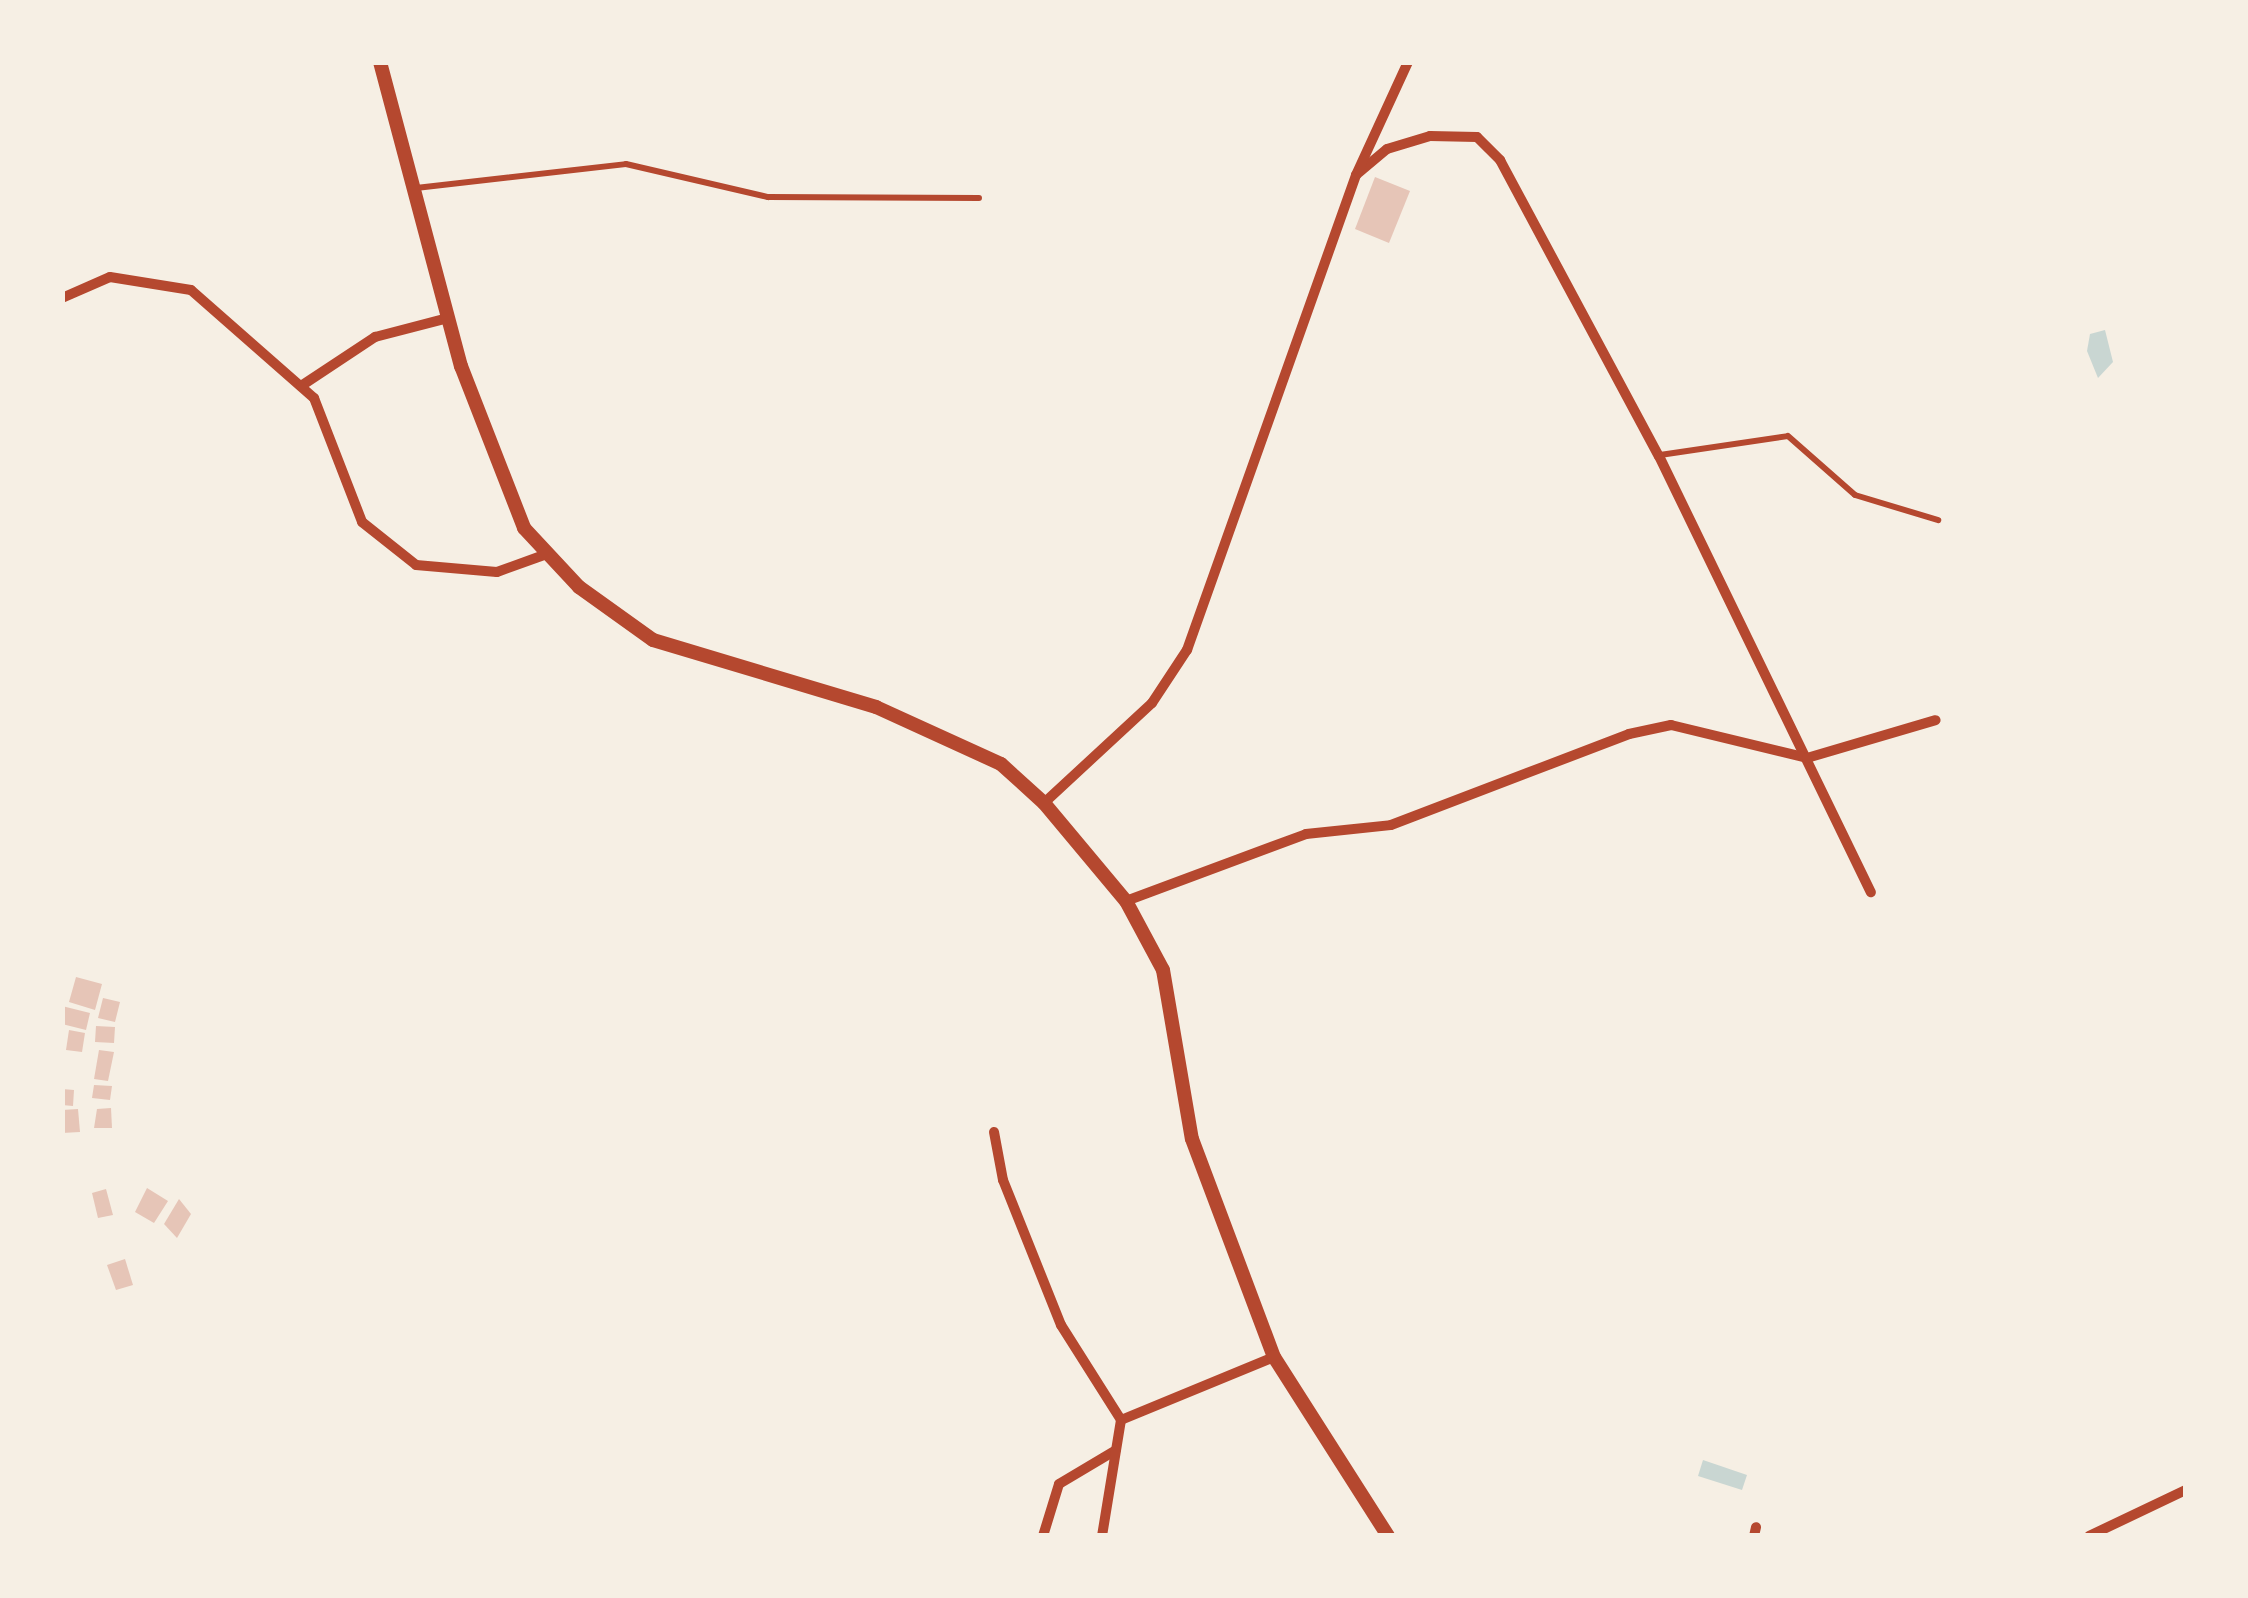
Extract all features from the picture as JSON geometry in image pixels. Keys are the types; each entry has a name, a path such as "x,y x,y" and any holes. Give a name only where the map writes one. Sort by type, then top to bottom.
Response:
{"street":[{"path":"380,62 448,318 492,454 544,554 653,640 876,706 1001,764 1044,803 1126,901 1163,970 1192,1139 1274,1357 1388,1536"},
{"path":"1044,803 1152,703 1186,650 1356,175 1408,62"},
{"path":"1356,175 1387,149 1430,136 1477,138 1500,160 1659,456 1871,892"},
{"path":"62,298 110,277 191,290 314,398 362,522 416,566 497,572 544,554"},
{"path":"301,386 375,336 448,318"},
{"path":"1126,901 1306,834 1391,825 1629,734 1670,725 1806,758 1936,720"},
{"path":"994,1132 1003,1180 1061,1324 1121,1420 1102,1536"},
{"path":"1121,1420 1274,1357"},
{"path":"1042,1536 1047,1498 1058,1484 1116,1450"},
{"path":"2089,1536 2186,1490"}],"lane":[{"path":"415,188 626,164 768,197 980,198"},
{"path":"1659,456 1788,436 1855,495 1938,520"}],"shaded area":[{"path":"2105,330 2113,362 2098,378 2087,351 2090,334"},
{"path":"1703,1460 1747,1475 1742,1490 1698,1476"}],"building":[{"path":"1375,177 1410,191 1389,243 1355,229"},
{"path":"76,977 102,984 95,1010 69,1002"},
{"path":"103,998 120,1002 115,1022 98,1018"},
{"path":"62,1006 90,1013 86,1030 62,1024"},
{"path":"96,1026 115,1027 114,1043 95,1042"},
{"path":"69,1030 85,1033 82,1052 66,1050"},
{"path":"99,1050 114,1052 108,1081 94,1079"},
{"path":"94,1085 112,1086 110,1100 92,1098"},
{"path":"62,1089 74,1090 73,1106 62,1105"},
{"path":"111,1108 112,1128 94,1128 97,1109"},
{"path":"78,1109 80,1132 62,1133 62,1110"},
{"path":"147,1188 168,1201 154,1223 135,1212"},
{"path":"106,1189 113,1215 98,1218 92,1193"},
{"path":"179,1199 191,1214 177,1238 164,1224"},
{"path":"125,1259 133,1285 116,1290 107,1265"}]}
